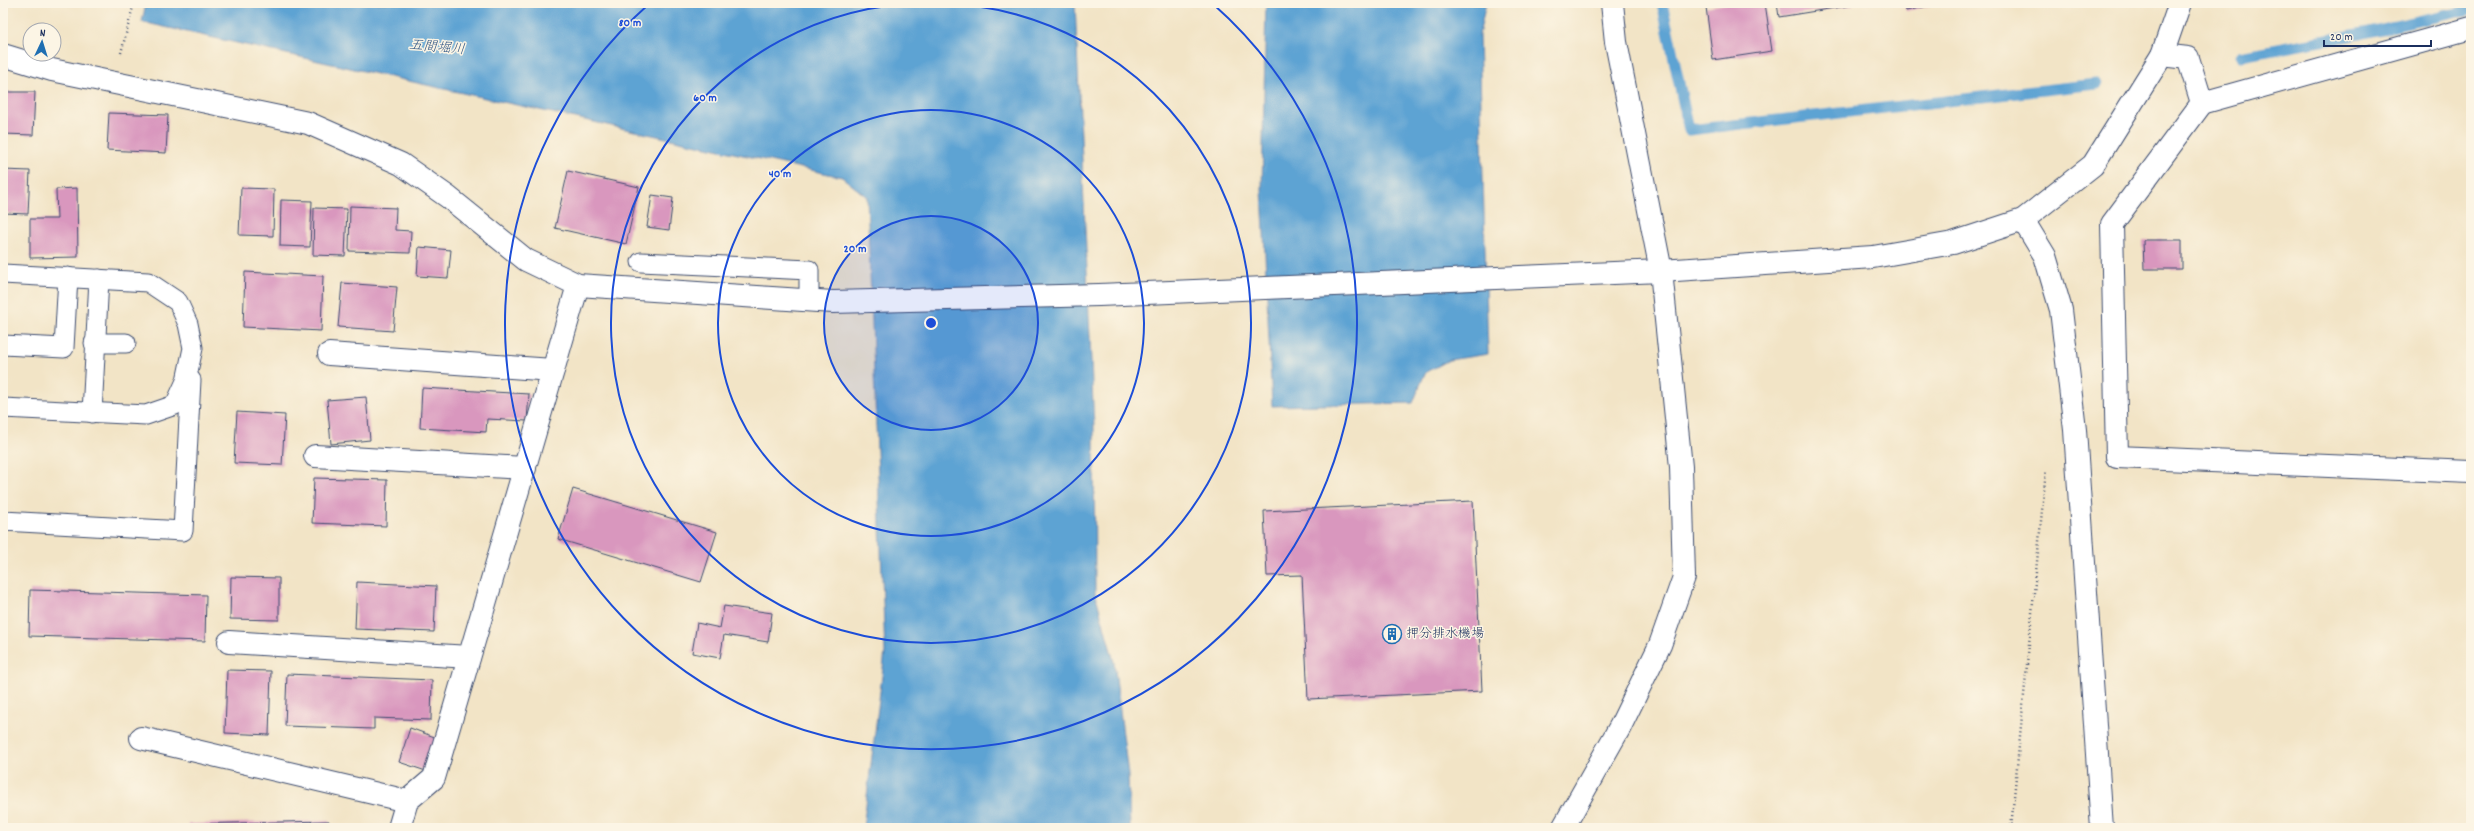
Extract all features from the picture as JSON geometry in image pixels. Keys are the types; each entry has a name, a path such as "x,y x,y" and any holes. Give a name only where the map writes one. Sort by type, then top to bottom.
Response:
{"street":[{"path":"1563,828 1630,707 1660,645 1684,577 1681,467 1661,271 1616,42 1612,3"},
{"path":"3,54 52,70 308,123 401,164 448,197 526,260 578,285 834,302 1099,296 1661,271 1872,257 1953,243 2023,220 2092,165 2162,55 2180,3"},
{"path":"2471,28 2202,104 2112,224 2117,457 2471,472"},
{"path":"2162,55 2188,58 2202,104"},
{"path":"2023,220 2045,256 2061,310 2075,430 2102,828"},
{"path":"399,828 407,801 434,778 578,285"},
{"path":"329,354 553,370"},
{"path":"315,456 525,468"},
{"path":"229,642 469,657"},
{"path":"141,738 407,801"}],"lane":[{"path":"641,262 809,270 809,300"},
{"path":"3,274 148,282 178,302 188,324 193,348 183,531 3,521"},
{"path":"3,345 64,348 68,277"},
{"path":"92,413 94,342 99,279"},
{"path":"94,342 126,343"},
{"path":"3,408 146,415 175,405 186,381 193,348"}],"path":[{"path":"127,30 134,3"},
{"path":"2010,828 2046,467"}],"water":[{"name":"五間堀川","path":"146,3 1075,3 1094,427 1095,593 1114,662 1128,775 1130,828 863,828 885,652 867,197 842,177 142,22"},
{"path":"1266,3 1486,3 1479,35 1488,354 1449,360 1425,373 1413,403 1272,406 1262,189"}],"building":[{"path":"1731,3 1765,3 1772,51 1713,60 1706,7"},
{"path":"1777,3 1853,3 1853,5 1779,17"},
{"path":"1904,3 1937,3 1937,4 1906,11"},
{"path":"3,92 35,92 33,135 3,134"},
{"path":"109,113 168,115 166,153 107,150"},
{"path":"3,170 30,171 28,214 3,213"},
{"path":"568,171 639,187 626,244 555,228"},
{"path":"77,188 78,257 30,258 30,219 57,219 56,189"},
{"path":"241,188 274,189 273,236 239,235"},
{"path":"652,195 673,198 669,230 647,227"},
{"path":"281,200 312,201 310,247 280,246"},
{"path":"350,206 396,208 395,230 411,231 410,253 349,251"},
{"path":"314,208 347,209 345,256 313,255"},
{"path":"2143,240 2182,240 2182,269 2144,269"},
{"path":"419,247 451,250 448,278 417,276"},
{"path":"245,272 323,276 321,331 243,327"},
{"path":"342,283 397,287 393,331 338,327"},
{"path":"422,388 529,394 527,421 487,419 486,432 420,428"},
{"path":"366,397 370,440 331,444 327,400"},
{"path":"237,412 285,415 282,465 234,463"},
{"path":"314,478 387,480 386,526 312,523"},
{"path":"573,489 717,532 701,582 558,539"},
{"name":"押分排水機場","path":"1473,501 1482,691 1308,699 1302,575 1267,576 1264,511"},
{"path":"231,577 279,578 279,620 230,619"},
{"path":"357,582 436,586 434,632 355,629"},
{"path":"30,590 206,595 205,641 29,636"},
{"path":"724,606 772,613 768,642 724,635 720,658 692,653 697,623 720,628"},
{"path":"227,670 271,671 269,735 225,733"},
{"path":"287,674 432,680 431,720 374,718 374,729 285,726"},
{"path":"410,728 440,739 429,772 399,762"},
{"path":"329,821 329,828 188,828 188,824"}],"waterway":[{"path":"1662,3 1689,130 2097,84"},
{"path":"2241,56 2364,33 2471,9"}],"place":[{"name":"押分排水機場","path":"1392,634"}]}
